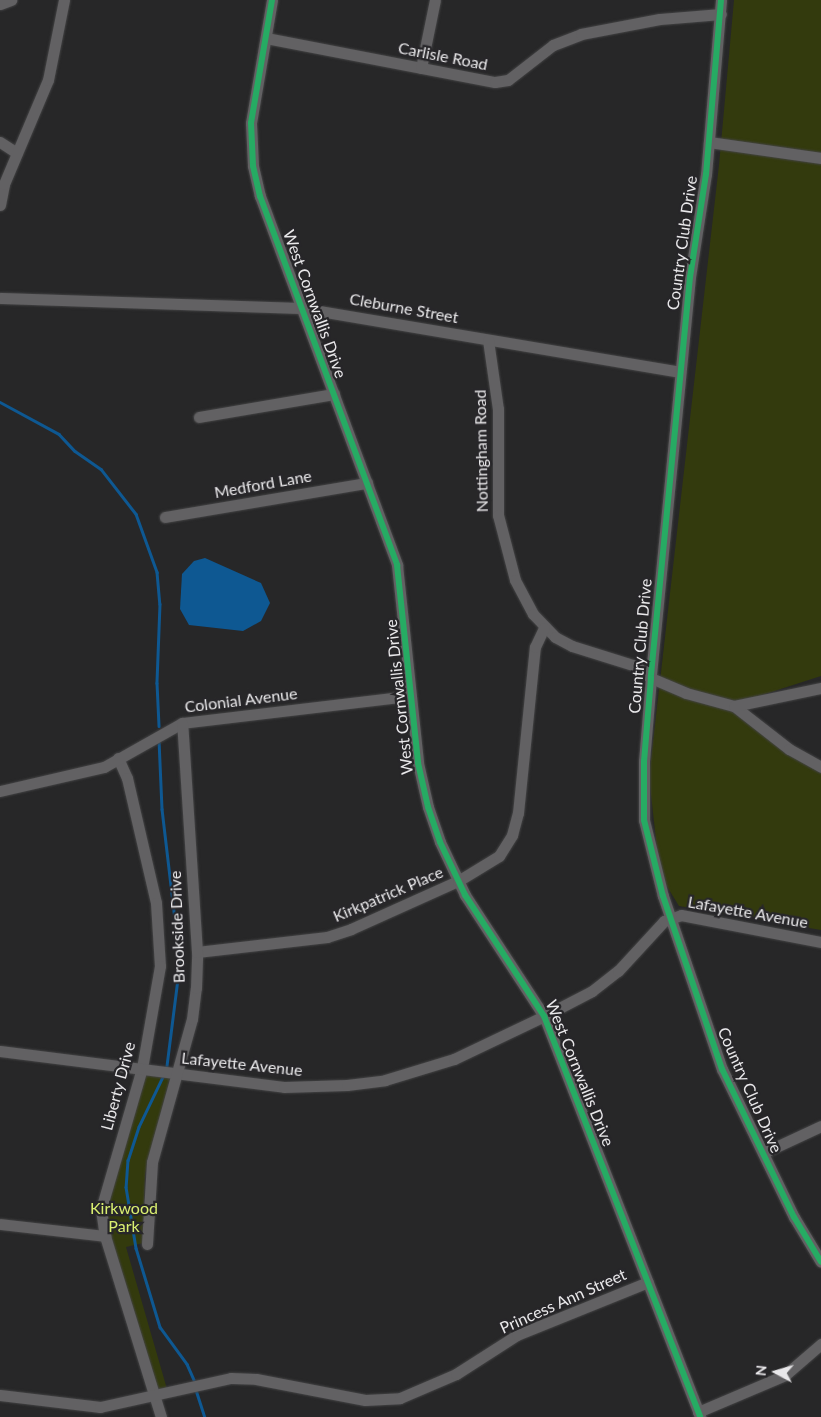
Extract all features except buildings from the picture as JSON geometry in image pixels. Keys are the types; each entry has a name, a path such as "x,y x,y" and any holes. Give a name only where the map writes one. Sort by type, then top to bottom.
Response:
{"street":[{"path":"0,4 11,0"},
{"path":"0,205 4,184 48,80 63,0"},
{"name":"West Cornwallis Drive","path":"272,0 251,123 251,156 260,196 367,483 400,578 418,763 428,807 458,881 544,1016 699,1414"},
{"path":"421,68 435,0"},
{"name":"Country Club Drive","path":"721,0 709,142 680,372 651,678 644,761 644,820 652,861 722,1069 808,1244 821,1262"},
{"name":"Carlisle Road","path":"266,38 495,82 508,80 553,45 581,34 653,20 720,14"},
{"path":"0,142 17,153"},
{"path":"709,142 821,158"},
{"name":"Cleburne Street","path":"0,298 302,308 680,372"},
{"name":"Nottingham Road","path":"488,340 498,408 498,515 515,580 524,600 544,628 572,646 636,666 651,678 686,693 734,706 789,749 821,767"},
{"path":"199,417 334,394"},
{"name":"Medford Lane","path":"164,517 367,483"},
{"name":"Kirkpatrick Place","path":"197,952 327,936 393,913 458,881 499,856 514,830 535,647 544,628"},
{"path":"734,706 821,688"},
{"name":"Colonial Avenue","path":"0,791 104,767 182,722 410,696"},
{"name":"Brookside Drive","path":"147,1244 152,1162 192,1019 197,952 182,722"},
{"name":"Liberty Drive","path":"118,758 127,778 154,893 159,934 157,992 142,1068 105,1188 102,1209 105,1236 162,1417"},
{"name":"Lafayette Avenue","path":"0,1051 284,1087 346,1085 385,1080 454,1059 592,991 618,972 671,918 694,916 821,942"},
{"path":"763,1153 821,1126"},
{"path":"0,1224 105,1236"},
{"name":"Princess Ann Street","path":"0,1395 100,1407 231,1378 256,1379 365,1400 400,1398 456,1374 518,1335 648,1282"},
{"path":"699,1414 785,1375 821,1344"}],"green space":[{"path":"734,0 821,0 821,676 740,702 756,729 821,771 821,930 679,906 660,875 649,777 719,165"},
{"name":"Kirkwood Park","path":"145,1075 170,1077 145,1174 143,1243 126,1247 167,1389 157,1391 107,1231 106,1203"}],"water":[{"path":"205,558 261,583 270,603 261,621 243,631 189,625 180,609 182,574 194,561"}],"waterway":[{"path":"0,402 59,434 75,451 101,469 136,514 157,572 160,604 157,683 159,726"},
{"path":"159,740 162,809 180,963 167,1066"},
{"path":"163,1077 139,1127 128,1160 126,1187 136,1248 160,1327 187,1364 194,1380"},
{"path":"196,1390 205,1417"}],"cycle path":[{"path":"272,0 251,123 253,166 260,196 397,565 418,763 428,807 440,842 465,895 544,1016 700,1417"},
{"path":"721,0 706,174 690,277 651,678 644,761 644,820 663,896 722,1069 794,1217 821,1262"}]}
